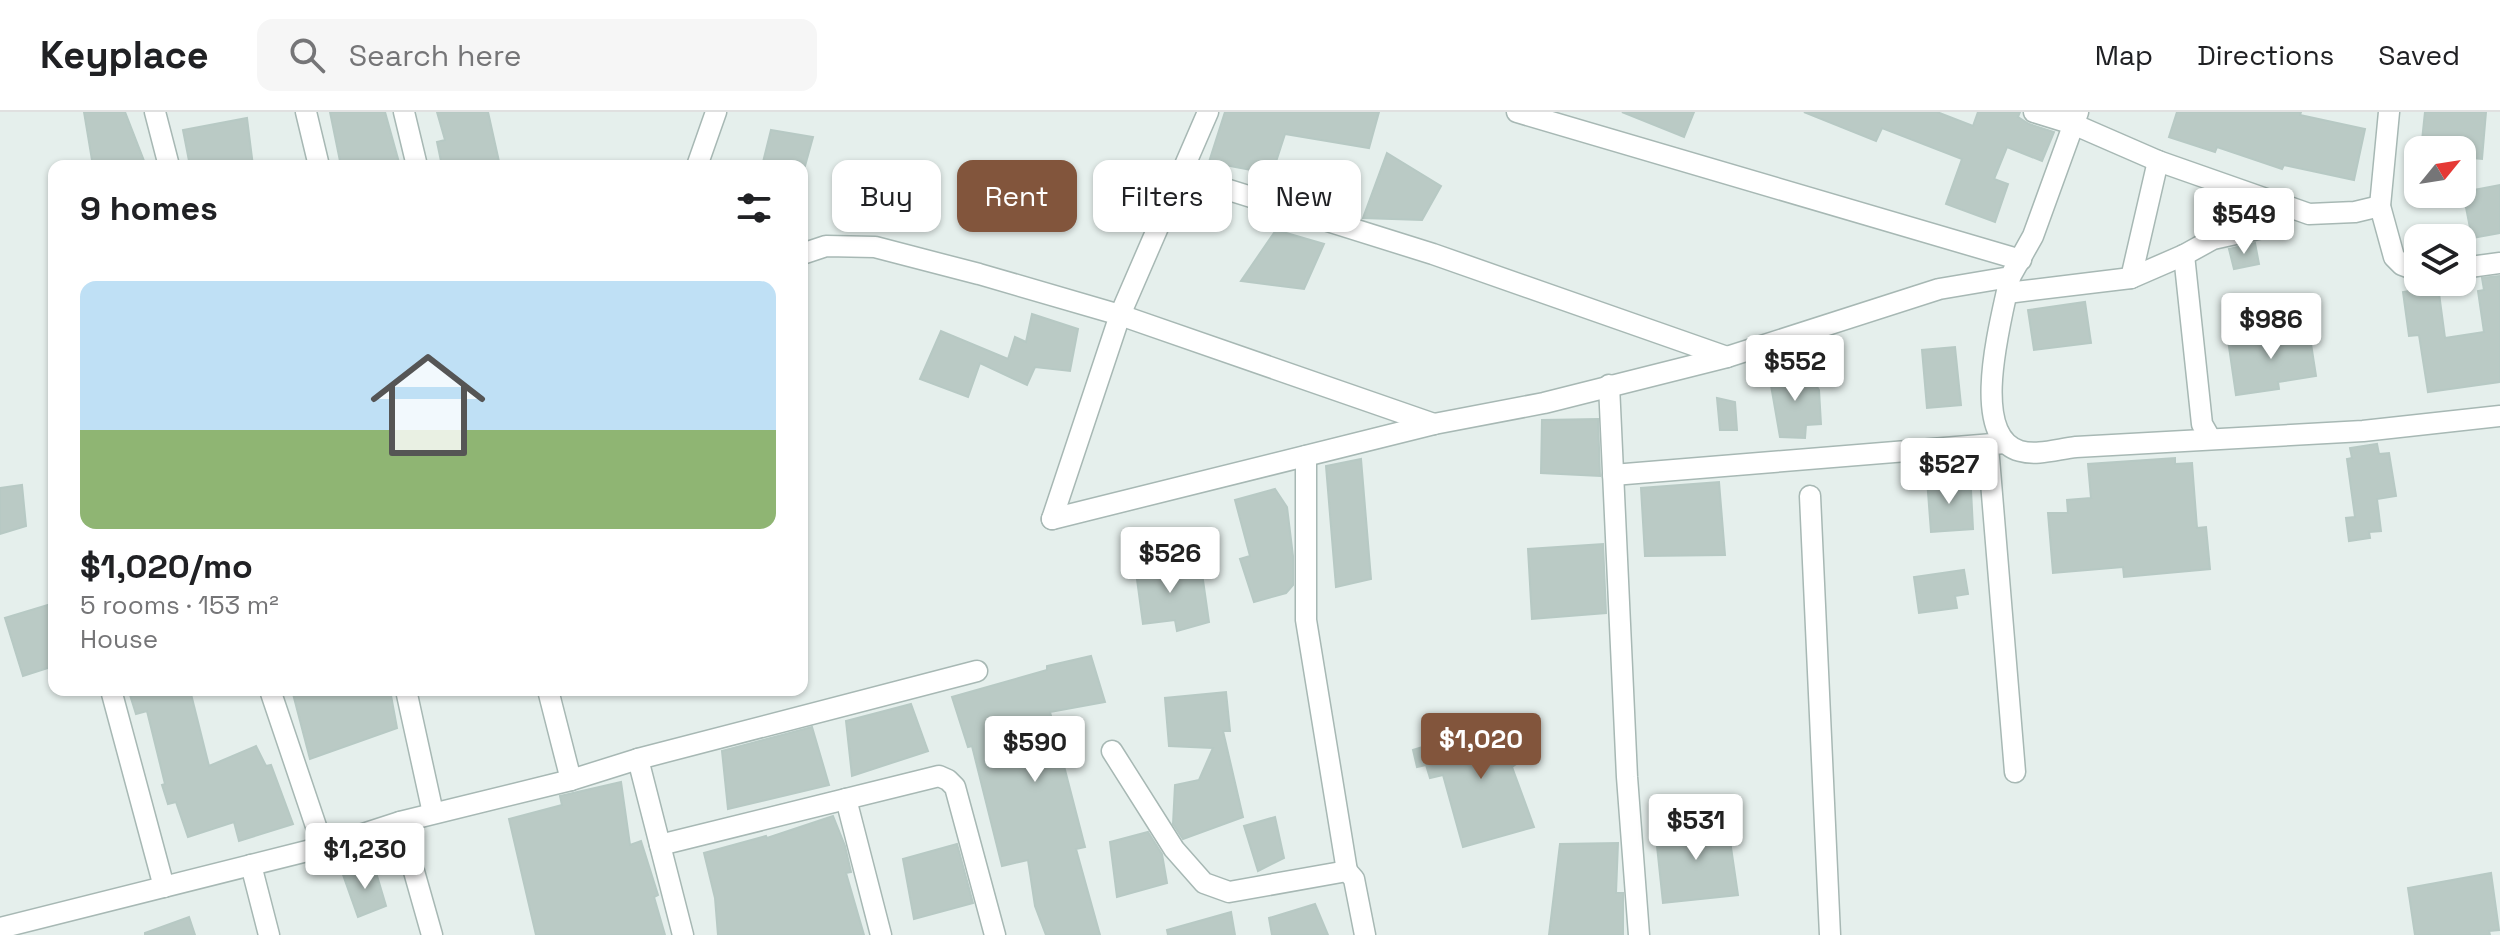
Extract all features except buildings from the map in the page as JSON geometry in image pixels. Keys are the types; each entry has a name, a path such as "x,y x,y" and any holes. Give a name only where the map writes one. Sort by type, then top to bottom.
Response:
{"street":[{"path":"155,112 167,160"},
{"path":"306,112 318,160"},
{"path":"404,112 416,160"},
{"path":"699,160 716,112"},
{"path":"1187,160 1208,112"},
{"path":"1517,112 2013,277"},
{"path":"2034,112 2076,118 2158,161 2309,214 2355,212 2380,206"},
{"path":"2389,112 2380,206 2394,257 2404,266"},
{"path":"2015,772 1993,417 1994,346 2013,277 2041,216 2076,118"},
{"path":"2131,278 2158,161"},
{"path":"1232,191 1433,254 1727,357"},
{"path":"1156,232 1120,315 1052,519 1434,424 1544,403 1727,357 1939,289 2013,277 2131,278 2213,239 2267,227 2281,217 2282,206"},
{"path":"808,252 826,246 875,247 1120,315 1434,424"},
{"path":"2184,255 2202,424 2210,438"},
{"path":"2476,266 2500,263"},
{"path":"1609,385 1627,777 1639,935"},
{"path":"1613,475 1996,444 2032,453 2210,438 2363,431 2500,416"},
{"path":"1306,456 1306,620 1347,871 1354,879 1365,935"},
{"path":"1810,496 1830,935"},
{"path":"0,928 323,847 433,813 571,780 638,759 977,671"},
{"path":"113,696 164,887"},
{"path":"272,696 323,847"},
{"path":"407,696 433,813"},
{"path":"550,696 571,780"},
{"path":"1112,751 1174,849 1204,883 1229,892 1347,871"},
{"path":"638,759 683,935"},
{"path":"660,845 939,776 955,787 995,935"},
{"path":"846,799 881,935"},
{"path":"400,822 432,935"},
{"path":"251,865 269,935"}]}
